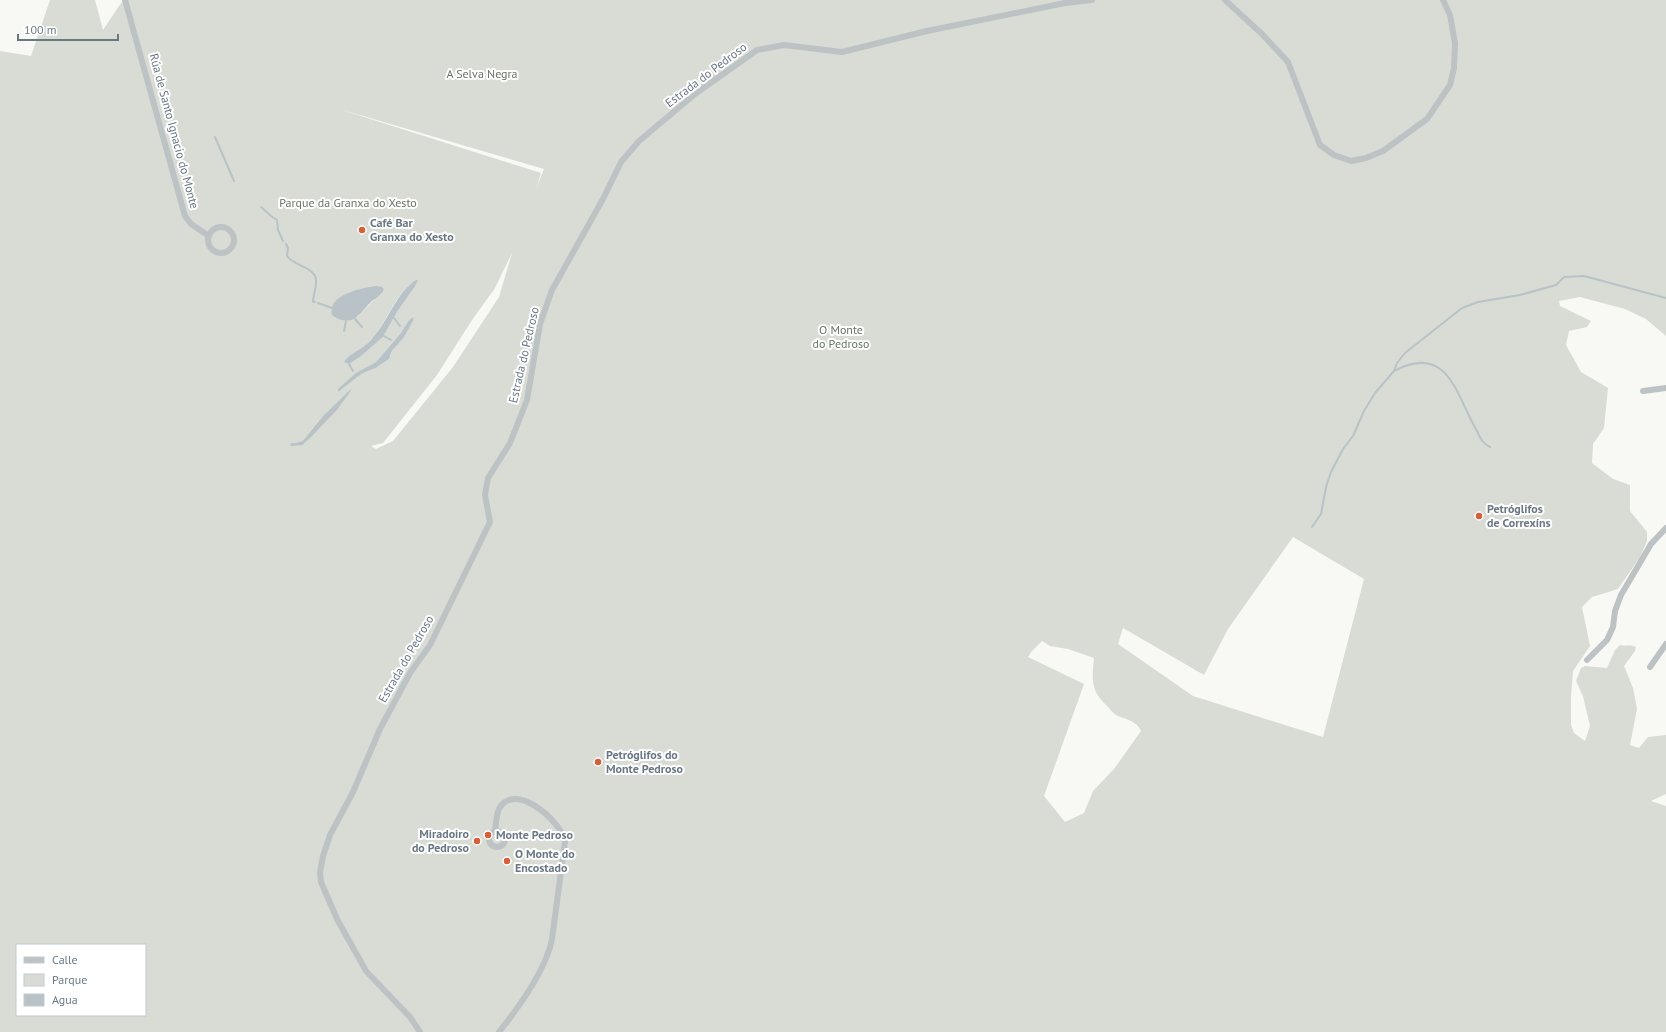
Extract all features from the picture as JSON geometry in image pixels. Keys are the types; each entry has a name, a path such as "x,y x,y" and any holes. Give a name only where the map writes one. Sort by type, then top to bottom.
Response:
{"street":[{"name":"Rúa de Santo Ignacio do Monte","path":"125,0 185,216 191,224 209,236"},
{"name":"Estrada do Pedroso","path":"420,1032 410,1018 366,971 337,919 320,882 323,856 330,835 353,792 380,729 410,673 430,645 490,522 486,494 488,478 510,443 527,400 540,324 552,290 603,199 621,162 639,141 695,94 757,50 784,45 842,52 927,32 1065,3 1092,0"},
{"path":"1225,0 1262,34 1288,62 1320,145 1334,155 1351,161 1366,158 1383,151 1427,118 1450,85 1454,68 1454,43 1450,15 1443,0"},
{"path":"224,227 231,231 234,243 226,252 217,253 210,248 208,240 209,236 213,229 224,227"},
{"path":"1643,391 1666,388"},
{"path":"1587,660 1607,640 1613,626 1615,611 1621,595 1651,544 1666,528"},
{"path":"1650,667 1666,644"},
{"path":"495,831 499,810 508,801 516,798 530,804 549,817 560,829 565,841 549,953 544,965 515,1012 499,1032"}],"green space":[{"path":"50,0 95,0 103,30 123,0 1666,0 1666,336 1646,319 1625,309 1580,297 1559,301 1560,306 1591,321 1587,327 1569,331 1566,345 1581,372 1608,388 1604,428 1593,444 1592,463 1613,479 1630,485 1630,511 1647,532 1647,541 1640,557 1618,589 1592,597 1582,607 1590,646 1573,671 1571,725 1574,733 1585,741 1590,726 1583,696 1576,681 1581,668 1585,666 1607,668 1615,650 1620,645 1636,647 1635,651 1624,666 1633,688 1637,709 1630,745 1639,748 1648,737 1666,735 1666,794 1651,801 1666,806 1666,1032 0,1032 0,51 31,56","holes":["339,109 544,169 536,189 541,173","512,253 499,297 453,367 393,441 376,449 371,446 383,443 437,375 472,320 495,288","418,280 383,337 360,357 349,364 345,362 350,355 363,347 374,336 399,297 411,284","360,289 382,294 358,316 348,321 344,321 331,310 336,302 343,296","413,317 414,319 392,351 390,357 369,371 356,374 376,362 400,334 409,320","1293,537 1364,579 1323,737 1193,696 1118,644 1123,628 1204,675 1228,629","1042,641 1050,646 1068,649 1094,658 1093,684 1101,700 1115,714 1134,722 1141,731 1114,769 1093,791 1084,813 1065,822 1044,796 1084,684 1028,657"]}],"water":[{"path":"416,280 418,280 416,285 397,312 383,337 360,357 349,364 344,362 350,355 372,339 403,292"},
{"path":"376,286 382,287 384,289 383,291 354,319 345,321 332,315 332,308 335,302 346,294"},
{"path":"413,317 414,319 404,337 392,351 389,359 376,368 361,374 338,392 338,389 356,373 376,362"},
{"path":"352,389 337,410 309,439 302,445 290,446 291,443 303,441 324,415"}],"waterway":[{"path":"215,137 234,181"},
{"path":"261,207 277,220 278,230 283,241"},
{"path":"286,244 288,248 287,256 294,262 308,269 314,275 316,282 313,302 315,302"},
{"path":"1312,527 1321,514 1326,487 1331,472 1343,449 1353,436 1364,411 1375,393 1394,371 1397,363 1405,353 1462,308 1478,302 1520,295 1556,285 1564,277 1584,276 1666,298"},
{"path":"318,303 332,308"},
{"path":"394,318 400,326"},
{"path":"355,319 362,327"},
{"path":"344,331 346,321"},
{"path":"384,336 391,340"},
{"path":"1394,371 1412,364 1427,363 1439,368 1448,377 1456,389 1481,438 1485,444 1490,447"},
{"path":"349,364 353,371"}],"place":[{"name":"Café Bar Granxa do Xesto","path":"362,230"},
{"name":"Petróglifos de Correxíns","path":"1479,516"},
{"name":"Petróglifos do Monte Pedroso","path":"598,762"},
{"name":"Monte Pedroso","path":"488,835"},
{"name":"Miradoiro do Pedroso","path":"477,841"},
{"name":"O Monte do Encostado","path":"507,861"}],"park label":[{"name":"A Selva Negra","path":"482,74"},
{"name":"Parque da Granxa do Xesto","path":"348,203"},
{"name":"O Monte do Pedroso","path":"841,337"}]}
